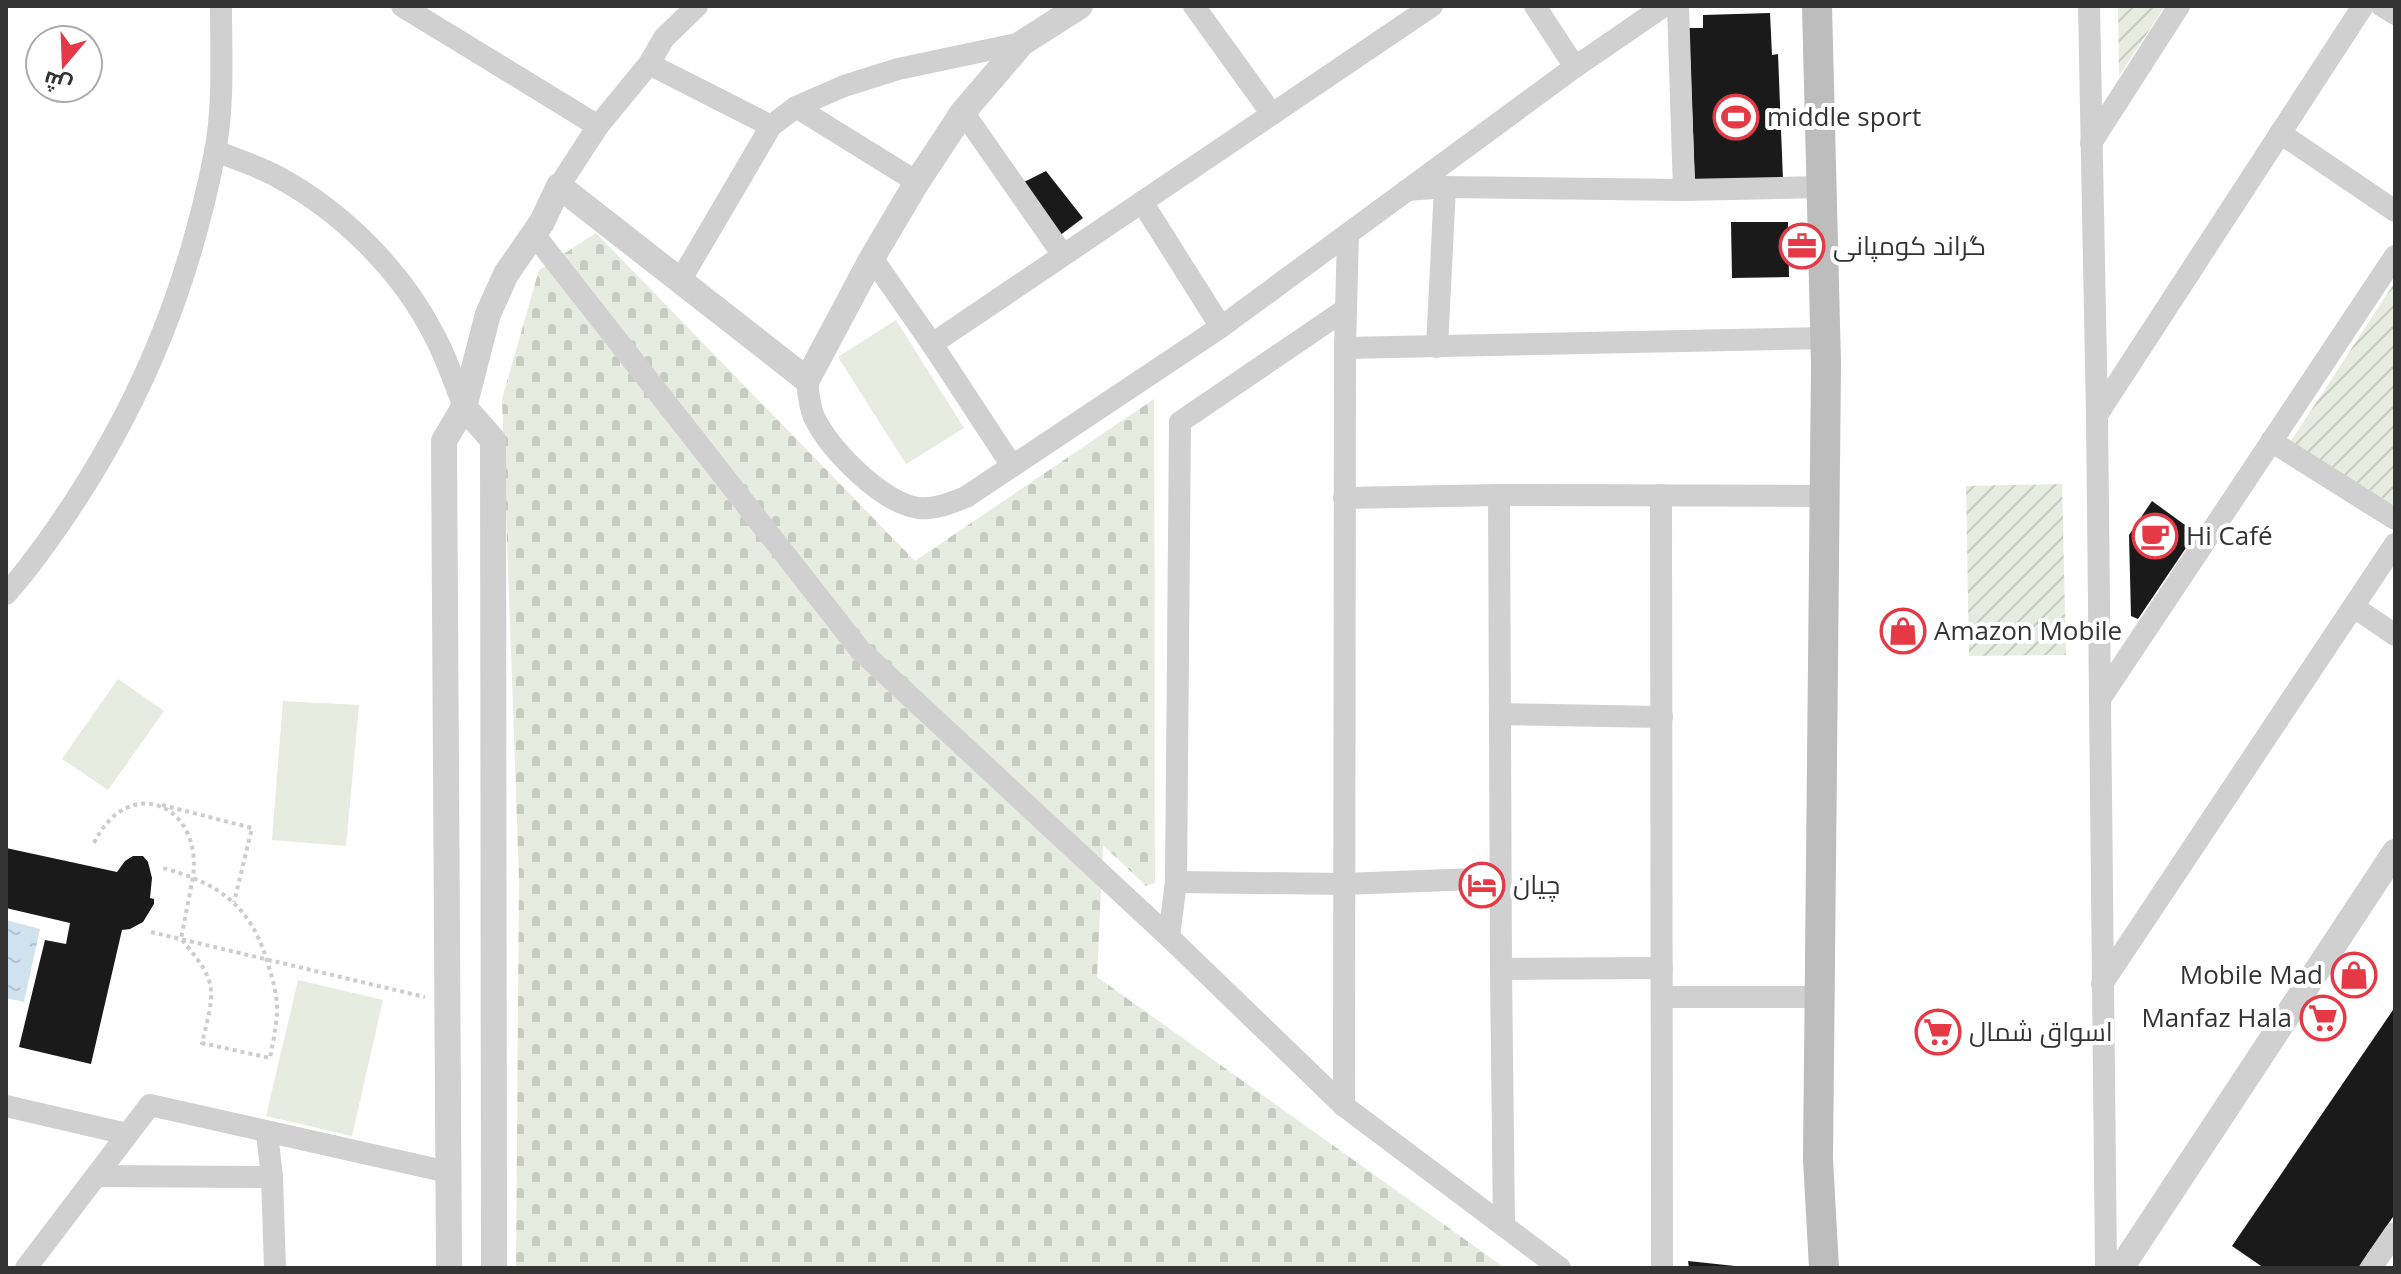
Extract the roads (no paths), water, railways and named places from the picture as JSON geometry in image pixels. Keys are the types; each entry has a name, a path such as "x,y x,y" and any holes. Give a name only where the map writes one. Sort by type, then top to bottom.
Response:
{"main road":[{"path":"1817,6 1825,338 1818,1159 1824,1268"}],"street":[{"path":"6,594 43,549 98,466 149,370 188,261 215,151 220,97 221,6"},
{"path":"402,6 598,126"},
{"path":"1080,6 1022,43 963,112 872,258 807,380 813,415 823,432 881,493 901,504 922,509 966,497 1221,327 1575,67 1664,6"},
{"path":"1194,6 1272,114"},
{"path":"932,344 1432,6"},
{"path":"1535,6 1575,67"},
{"path":"1678,6 1684,190"},
{"path":"2089,6 2097,415 2106,1268"},
{"path":"2091,143 2179,6"},
{"path":"2097,415 2363,6"},
{"path":"2382,6 2395,14"},
{"path":"215,151 280,178 328,211 374,251 415,301 447,361 464,407 493,440 494,1262 449,1264 444,441 464,407 488,314 506,274 542,222 559,186 598,126 649,64 664,38 692,7"},
{"path":"680,281 771,126 796,107 844,86 898,69 1022,43"},
{"path":"649,64 771,126"},
{"path":"796,107 917,182"},
{"path":"963,112 1063,255"},
{"path":"2280,133 2395,211"},
{"path":"559,186 807,380"},
{"path":"1406,190 1445,187 1684,190 1822,187"},
{"path":"1437,347 1445,187"},
{"path":"1142,202 1221,327"},
{"path":"533,233 860,650 1169,937 1344,1106 1560,1268"},
{"path":"1344,1106 1344,498 1348,234"},
{"path":"2100,699 2395,256"},
{"path":"872,258 1012,466"},
{"path":"1169,937 1176,882 1180,422 1346,309"},
{"path":"1345,348 1825,338"},
{"path":"2271,441 2395,519"},
{"path":"1499,495 1504,1226"},
{"path":"1661,495 1662,1268"},
{"path":"1344,498 1824,496"},
{"path":"2102,984 2395,544"},
{"path":"2354,607 2395,635"},
{"path":"1500,714 1662,717"},
{"path":"2121,1268 2394,855"},
{"path":"1176,882 1344,884 1500,878"},
{"path":"1501,969 1662,968"},
{"path":"1662,997 1819,997"},
{"path":"26,1268 150,1105 448,1172"},
{"path":"6,1106 127,1134"},
{"path":"267,1133 275,1268"},
{"path":"96,1176 272,1177"},
{"path":"2371,1268 2392,1245"}],"water":[{"path":"6,920 40,929 24,1002 6,998"}],"place":[{"name":"middle sport","path":"1736,117"},
{"name":"گراند كومپانى","path":"1802,246"},
{"name":"Hi Café","path":"2155,536"},
{"name":"Amazon Mobile","path":"1903,631"},
{"name":"چيان","path":"1482,885"},
{"name":"Mobile Mad","path":"2354,975"},
{"name":"Manfaz Hala","path":"2323,1018"},
{"name":"اسواق شمال","path":"1938,1032"}]}
